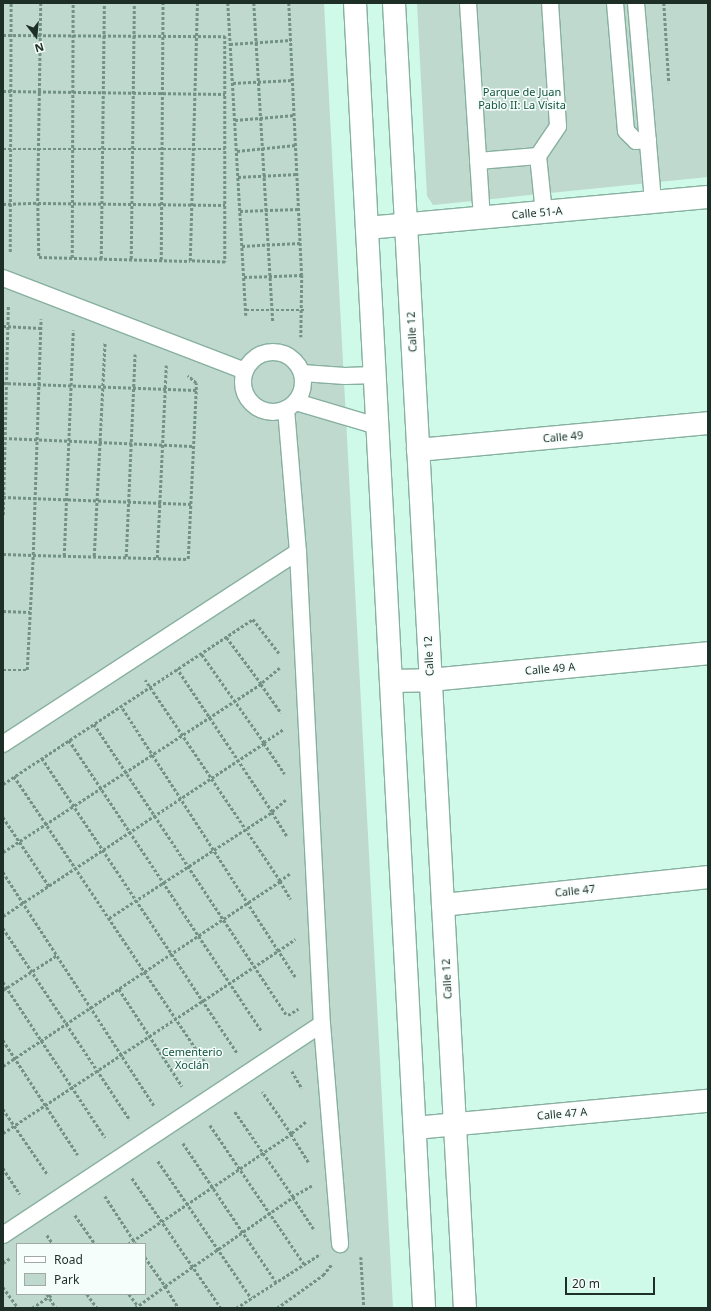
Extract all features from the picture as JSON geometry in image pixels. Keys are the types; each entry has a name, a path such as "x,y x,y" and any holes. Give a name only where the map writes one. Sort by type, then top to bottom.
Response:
{"street":[{"path":"355,3 424,1308"},
{"name":"Calle 12","path":"394,3 465,1308"},
{"name":"Calle 51-A","path":"367,228 708,197"},
{"name":"Calle 49","path":"418,450 708,423"},
{"name":"Calle 49 A","path":"391,681 430,680 708,653"},
{"name":"Calle 47","path":"443,905 708,877"},
{"name":"Calle 47 A","path":"415,1128 708,1101"}],"lane":[{"path":"468,3 482,218"},
{"path":"544,213 538,156 558,126 550,3"},
{"path":"615,3 626,131 636,142 648,140"},
{"path":"636,3 654,202"},
{"path":"478,161 538,156"},
{"path":"3,278 245,371"},
{"path":"334,1246 291,406 301,393 302,373 292,358 275,352 257,356 245,371 242,381 249,400 266,411 291,406 378,426"},
{"path":"302,373 345,376 375,375"},
{"path":"3,744 298,552"},
{"path":"3,1235 322,1024"}],"path":[{"path":"10,252 11,3"},
{"path":"3,35 11,35 41,35 196,35 225,36 225,262 39,257 38,203 41,35 41,3"},
{"path":"72,258 73,3"},
{"path":"101,259 104,3"},
{"path":"131,259 134,3"},
{"path":"161,260 163,3"},
{"path":"190,261 197,3"},
{"path":"228,3 246,315"},
{"path":"254,3 273,322"},
{"path":"289,3 304,310 301,337"},
{"path":"664,3 666,37"},
{"path":"230,44 291,40"},
{"path":"233,83 293,80"},
{"path":"3,92 225,94"},
{"path":"235,120 295,115"},
{"path":"237,151 296,145"},
{"path":"3,149 225,149"},
{"path":"238,176 298,174"},
{"path":"3,204 226,205"},
{"path":"240,211 299,209"},
{"path":"242,246 300,243"},
{"path":"244,277 302,275"},
{"path":"3,515 4,383 8,303"},
{"path":"246,310 304,310"},
{"path":"3,670 27,670 33,555 41,316"},
{"path":"3,326 41,328"},
{"path":"64,556 73,328"},
{"path":"94,556 105,340"},
{"path":"126,557 135,351"},
{"path":"157,558 166,363"},
{"path":"3,554 188,559 196,383 186,375"},
{"path":"4,383 196,390"},
{"path":"4,438 193,446"},
{"path":"3,497 190,504"},
{"path":"3,611 30,612"},
{"path":"3,784 253,620 282,657"},
{"path":"226,637 286,719"},
{"path":"200,654 286,776"},
{"path":"3,852 261,684 287,663"},
{"path":"177,669 288,838"},
{"path":"150,687 293,902"},
{"path":"121,706 298,982"},
{"path":"94,724 287,1016"},
{"path":"3,916 285,729"},
{"path":"69,740 262,1032"},
{"path":"42,758 235,1050"},
{"path":"14,776 209,1068"},
{"path":"109,918 272,812 292,795"},
{"path":"3,817 49,886"},
{"path":"3,872 154,1105"},
{"path":"3,1066 293,872"},
{"path":"3,928 130,1120"},
{"path":"3,1133 297,938"},
{"path":"3,990 57,955"},
{"path":"3,982 105,1137"},
{"path":"118,989 182,1086"},
{"path":"281,1020 304,1005"},
{"path":"257,1036 268,1028"},
{"path":"3,1040 78,1155"},
{"path":"229,1055 241,1047"},
{"path":"204,1071 216,1063"},
{"path":"291,1069 306,1094"},
{"path":"176,1090 187,1082"},
{"path":"260,1090 312,1167"},
{"path":"148,1109 159,1101"},
{"path":"233,1108 318,1236"},
{"path":"3,1109 48,1175"},
{"path":"124,1125 136,1116"},
{"path":"130,1243 291,1134 312,1117"},
{"path":"209,1124 304,1264"},
{"path":"98,1142 111,1133"},
{"path":"182,1143 276,1282"},
{"path":"72,1159 85,1150"},
{"path":"157,1160 251,1298"},
{"path":"3,1168 20,1194"},
{"path":"42,1179 54,1171"},
{"path":"131,1177 221,1308"},
{"path":"130,1295 136,1307 313,1184"},
{"path":"14,1198 26,1190"},
{"path":"104,1195 136,1243"},
{"path":"75,1215 94,1243"},
{"path":"46,1234 52,1243"},
{"path":"236,1308 334,1246 339,1256 323,1275 277,1308"},
{"path":"146,1258 179,1308"},
{"path":"3,1287 18,1308"},
{"path":"32,1308 48,1295 56,1308"},
{"path":"88,1295 97,1308"}],"green space":[{"name":"Cementerio Xoclán","path":"3,3 324,3 393,1308 3,1308"},
{"name":"Parque de Juan Pablo II: La Visita","path":"417,3 708,3 708,177 433,205 427,196"}]}
